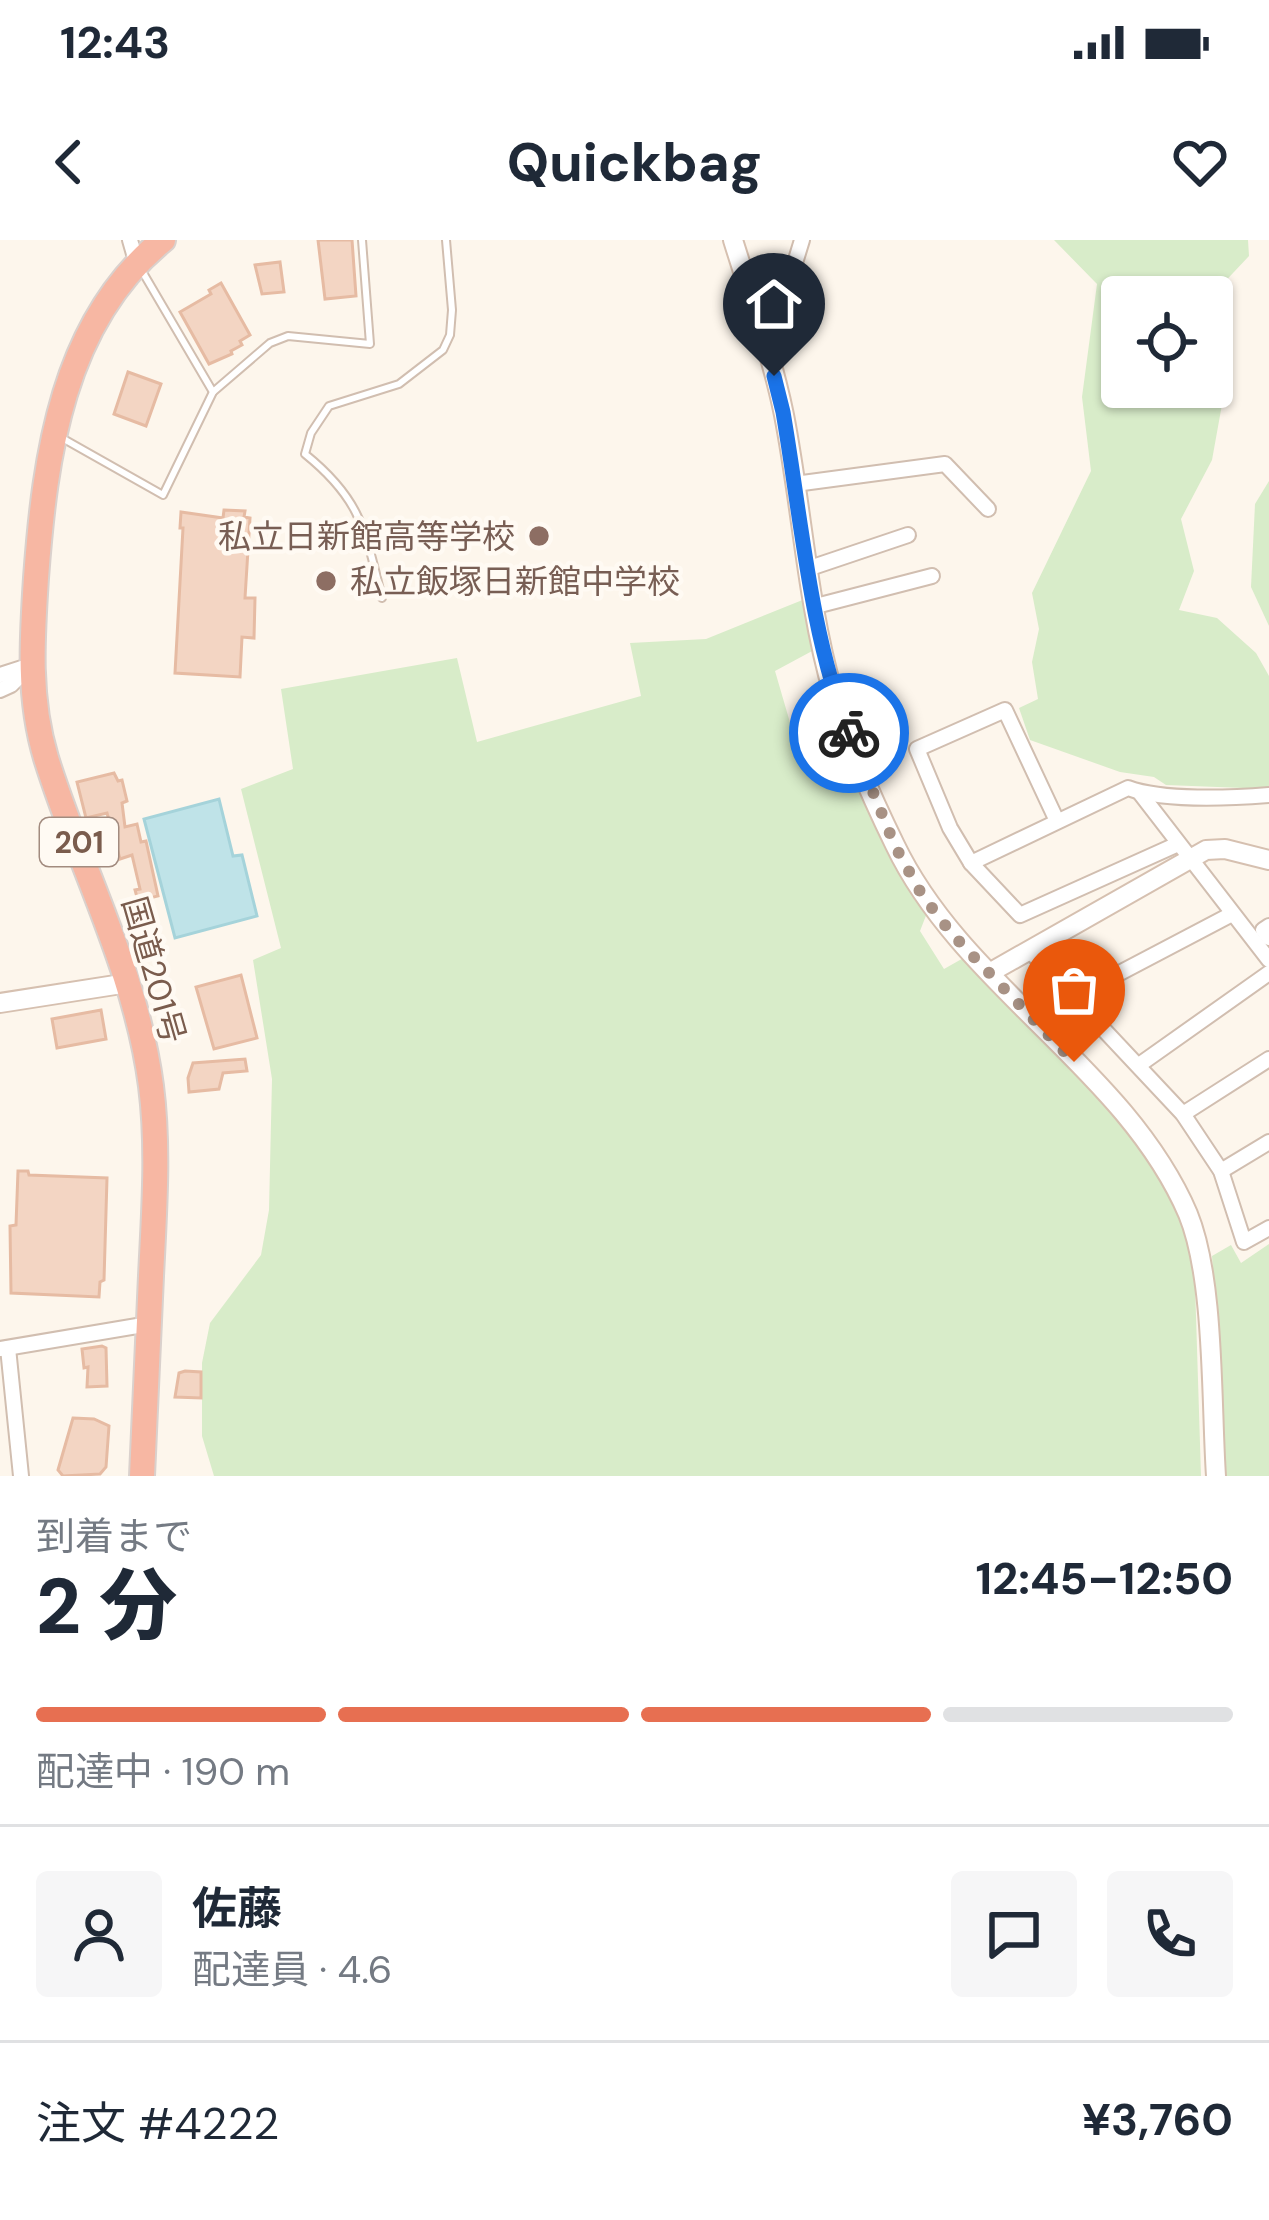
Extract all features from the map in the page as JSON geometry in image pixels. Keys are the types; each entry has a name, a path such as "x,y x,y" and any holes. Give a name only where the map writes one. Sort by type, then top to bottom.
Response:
{"highway":[{"name":"国道201号","path":"142,1476 155,1205 151,1087 128,983 46,758 30,666 43,482 71,372 133,251 163,240"}],"street":[{"path":"733,240 783,412 834,695 895,846 922,895 952,934 1129,1122 1166,1168 1190,1219 1204,1274 1216,1476"},
{"path":"764,340 788,289 802,240"},
{"path":"795,484 945,464 988,509"},
{"path":"810,568 908,536"},
{"path":"816,606 932,577"},
{"path":"0,675 30,666"},
{"path":"0,690 30,666"},
{"path":"1057,820 1005,710 917,749 950,828 971,863 1020,914 1184,851 1215,848 1269,860"},
{"path":"971,863 1128,788 1140,793 1269,795"},
{"path":"1140,793 1269,960"},
{"path":"991,972 1184,851"},
{"path":"1074,998 1232,914"},
{"path":"1269,926 1263,930 1269,938"},
{"path":"1030,951 1184,1114 1221,1171 1244,1242 1269,1228"},
{"path":"1139,1065 1269,974"},
{"path":"0,1002 128,983"},
{"path":"1184,1114 1269,1059"},
{"path":"1221,1171 1269,1142"},
{"path":"21,1476 4,1349 148,1324"}],"lane":[{"path":"54,433 164,495 213,392 270,343 288,336 370,344 362,240"},
{"path":"382,598 355,506 335,479 305,454 311,433 329,406 399,384 443,350 452,310 446,240"},
{"path":"133,251 213,392"}],"green space":[{"path":"1054,240 1248,240 1249,256 1230,276 1101,276 1101,408 1221,408 1212,460 1181,519 1194,571 1179,610 1217,618 1256,653 1269,676 1269,789 1166,785 1154,777 1120,772 1030,740 1019,708 1038,699 1032,662 1039,629 1032,593 1091,471 1082,397 1097,284"},
{"path":"1269,481 1269,626 1251,587 1255,504"},
{"path":"805,599 814,650 775,671 791,726 849,752 927,913 920,931 944,969 967,956 1139,1144 1182,1216 1195,1284 1201,1476 214,1476 202,1436 202,1363 210,1323 261,1255 269,1210 272,1079 253,960 281,948 241,789 293,769 281,689 457,658 477,742 641,696 630,643 706,639"},
{"path":"1269,1244 1269,1476 1226,1476 1212,1256 1231,1245 1241,1263"}],"water":[{"path":"219,799 233,856 242,855 257,916 175,938 144,819"}],"building":[{"path":"318,240 352,240 356,296 325,299"},
{"path":"280,262 284,292 262,294 255,265"},
{"path":"221,283 250,335 232,354 209,364 180,312"},
{"path":"128,372 161,384 146,426 114,414"},
{"path":"224,510 245,511 244,517 250,518 245,598 255,598 254,638 242,637 240,677 175,673 181,512 223,518"},
{"path":"114,773 122,780 127,801 122,803 125,827 137,824 141,842 146,841 158,896 138,901 132,855 120,859 107,813 86,818 77,782"},
{"path":"241,975 257,1038 214,1049 196,987"},
{"path":"101,1010 106,1039 57,1048 52,1019"},
{"path":"245,1059 247,1071 223,1073 219,1089 189,1092 193,1063"},
{"path":"18,1171 107,1178 104,1280 99,1297 11,1293 10,1226 16,1225"},
{"path":"106,1348 107,1386 87,1387 88,1367 84,1368 82,1349"},
{"path":"201,1372 201,1398 175,1397 179,1373"},
{"path":"73,1418 109,1426 106,1467 100,1474 63,1476 58,1470"}],"way so far":[{"path":"849,733 895,846 922,895 952,934 1074,1062"}],"place":[{"name":"私立日新館高等学校","path":"539,536"},
{"name":"私立飯塚日新館中学校","path":"326,581"}],"route":[{"path":"774,376 824,651 849,733"}]}
